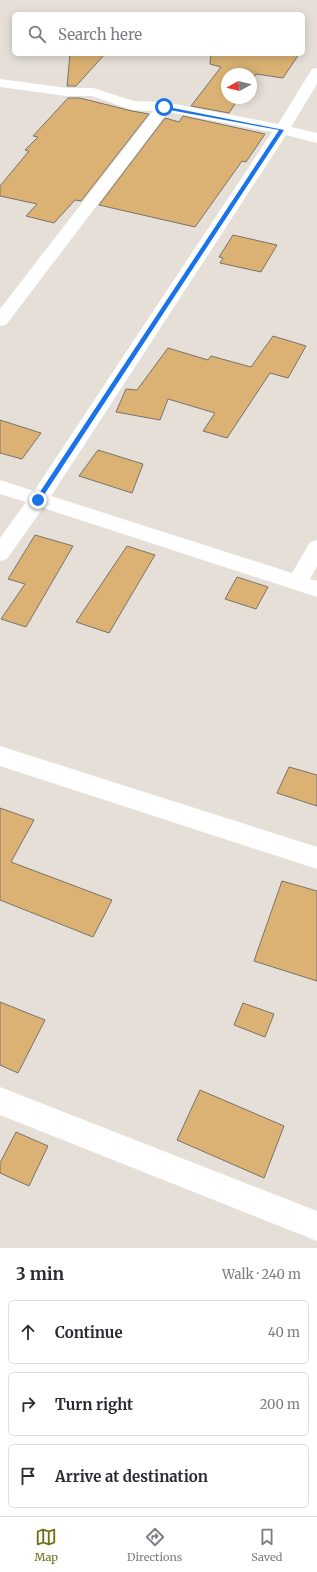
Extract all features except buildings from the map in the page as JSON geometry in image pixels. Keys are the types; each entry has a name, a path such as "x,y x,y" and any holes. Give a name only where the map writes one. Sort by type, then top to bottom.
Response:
{"street":[{"path":"0,554 38,500 282,130 317,72"},
{"path":"0,83 68,92 93,92 132,105 164,107 317,138"},
{"path":"0,321 164,107"},
{"path":"0,487 307,586 317,547"},
{"path":"0,756 317,858"},
{"path":"0,1100 317,1226"}],"route":[{"path":"38,500 282,130 164,107"}]}
